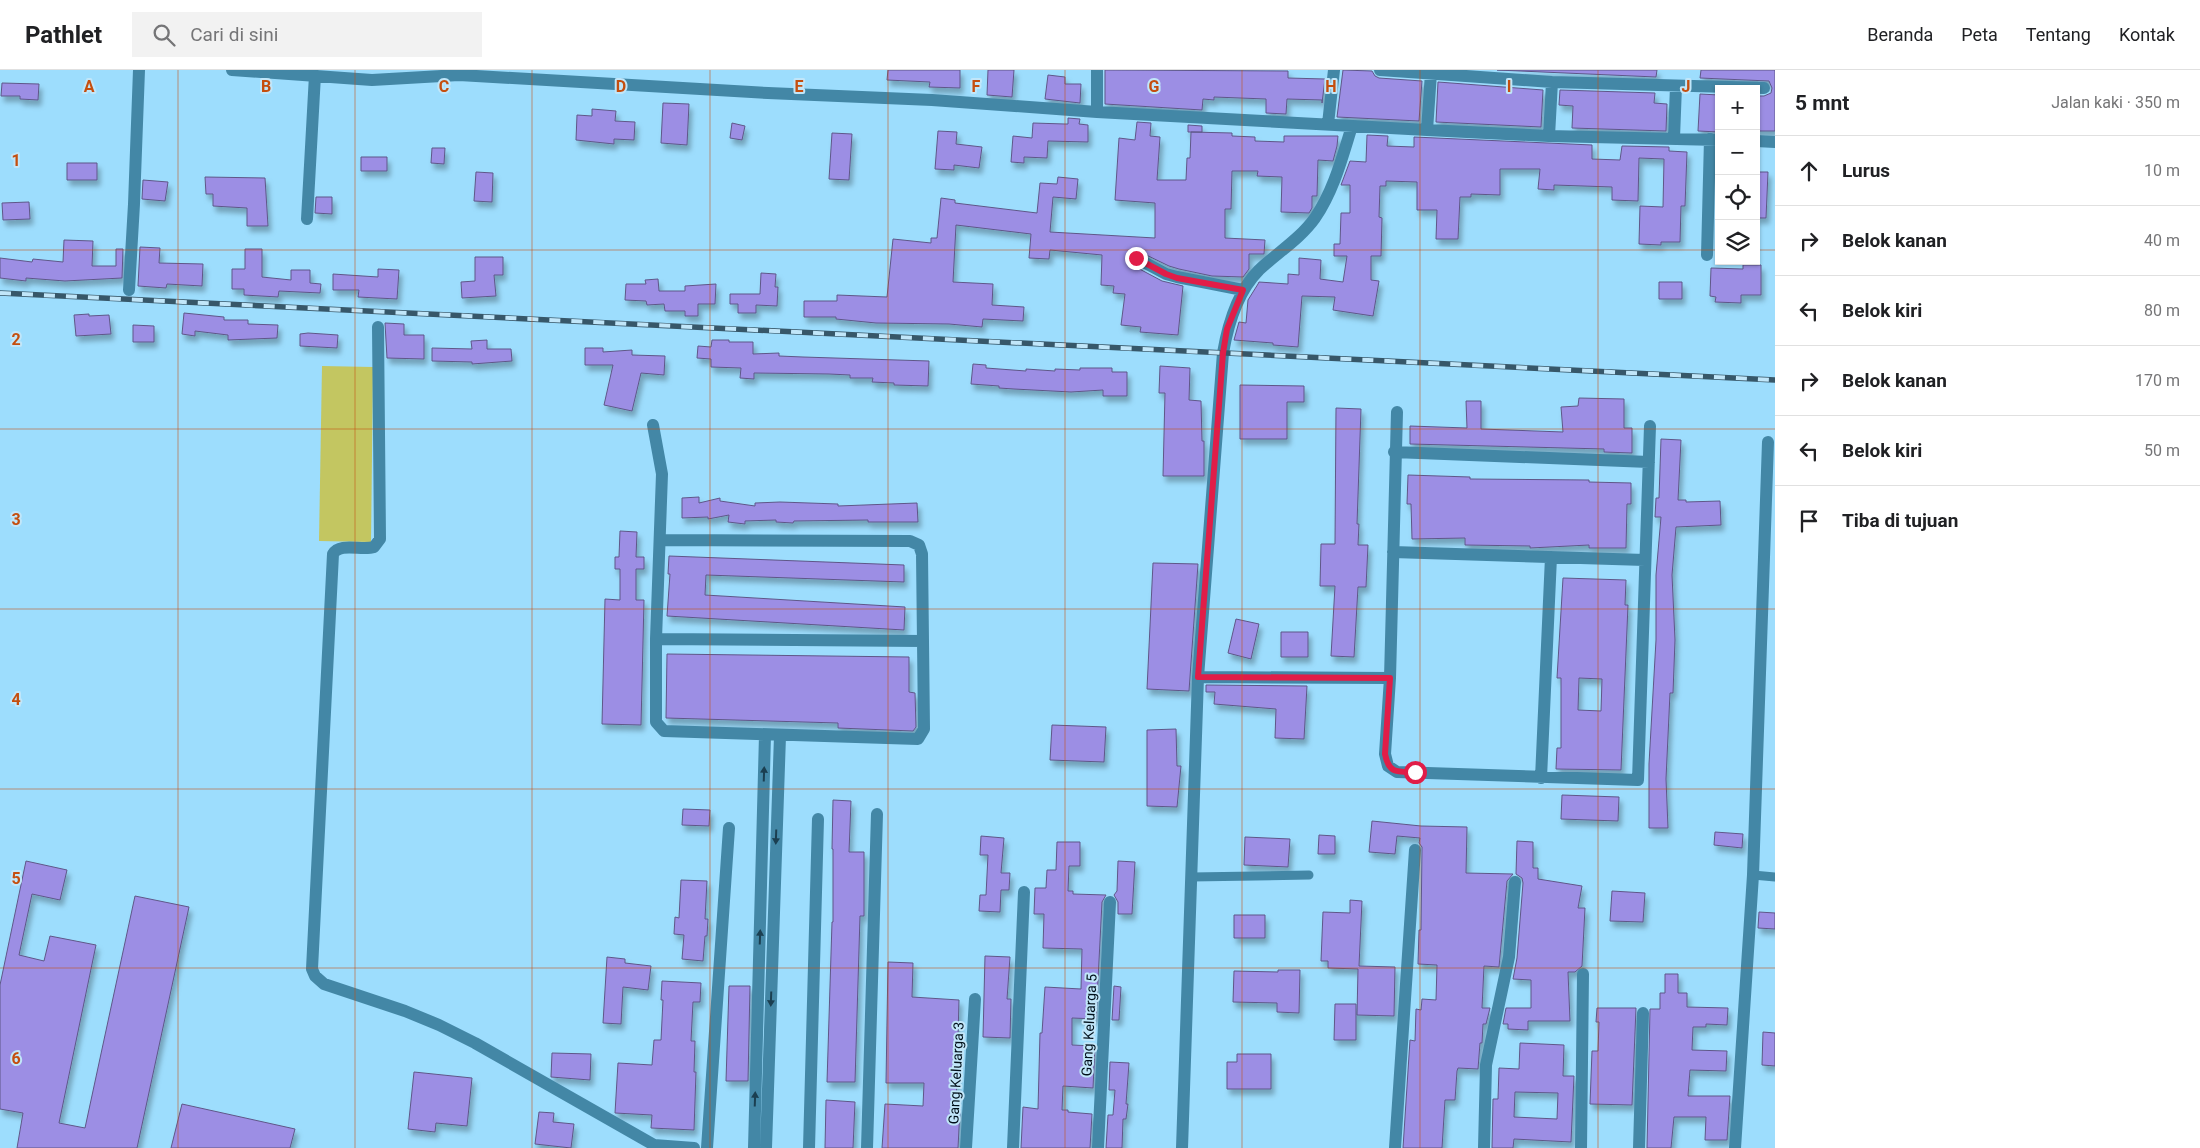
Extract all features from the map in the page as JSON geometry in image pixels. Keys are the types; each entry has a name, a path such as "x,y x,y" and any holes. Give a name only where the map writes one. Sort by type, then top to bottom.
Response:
{"street":[{"path":"129,290 139,70"},
{"path":"232,70 315,74 372,80 459,75 768,93 932,100 1097,112 1427,130 1549,136 1714,140 1707,255"},
{"path":"1097,70 1097,112"},
{"path":"1328,124 1334,70"},
{"path":"1380,70 1431,72 1552,82 1764,88"},
{"path":"1427,130 1431,72"},
{"path":"307,218 315,74"},
{"path":"1549,136 1552,82"},
{"path":"1674,138 1676,86"},
{"path":"1182,1148 1198,677 1223,353 1227,329 1243,290 1258,272 1304,231 1314,219 1333,186 1352,126"},
{"path":"1760,141 1775,142"},
{"path":"1136,258 1177,278 1243,290"},
{"path":"378,327 380,539 374,547 363,549 341,547 335,550 333,554 312,969 315,976 324,984 405,1010 475,1043 654,1146 694,1148"},
{"path":"1397,412 1394,452 1390,678 1385,754 1388,766 1397,772 1638,780 1650,426"},
{"path":"653,425 662,474 656,639 656,722 664,731 918,739 924,729 922,554 919,545 910,541 661,540"},
{"path":"1735,1148 1753,875 1768,442"},
{"path":"1394,452 1649,462"},
{"path":"1393,552 1645,560"},
{"path":"1541,778 1551,557"},
{"path":"656,639 923,641"},
{"path":"1198,677 1390,678"},
{"path":"754,1148 765,735"},
{"path":"766,1148 780,736"},
{"path":"867,1148 877,814"},
{"path":"810,1148 818,819"},
{"path":"707,1148 729,828"},
{"path":"1395,1148 1415,850"},
{"path":"1484,1148 1486,1065 1510,957 1515,882"},
{"path":"1013,1148 1024,892"},
{"name":"Gang Keluarga 5","path":"1098,1148 1110,902"},
{"path":"1581,1148 1582,974"},
{"name":"Gang Keluarga 3","path":"966,1148 975,999"},
{"path":"1639,1148 1642,1013"}],"lane":[{"path":"1191,877 1309,875"},
{"path":"1753,875 1775,877"}],"shaded area":[{"path":"322,366 373,367 371,542 319,541"}],"building":[{"path":"888,70 960,70 960,88 929,87 930,82 887,80"},
{"path":"988,70 1014,70 1012,97 987,95"},
{"path":"1105,70 1288,71 1288,78 1325,79 1322,103 1322,100 1287,99 1286,114 1266,113 1266,99 1214,97 1214,100 1203,99 1202,110 1105,104"},
{"path":"1343,70 1372,71 1379,78 1422,81 1419,121 1337,117"},
{"path":"1497,70 1657,70 1656,77"},
{"path":"1701,70 1775,70 1775,131 1760,131 1760,96 1771,93 1772,88 1769,81 1700,78"},
{"path":"1048,75 1065,77 1065,84 1081,84 1080,103 1045,99"},
{"path":"1438,82 1543,90 1541,127 1436,122"},
{"path":"2,83 39,84 38,100 20,99 20,96 1,96"},
{"path":"1560,90 1655,93 1654,103 1667,104 1666,131 1572,128 1573,106 1559,105"},
{"path":"1700,94 1715,95 1715,132 1698,131"},
{"path":"663,103 689,104 687,145 661,143"},
{"path":"592,109 616,111 615,121 635,122 634,140 614,139 614,144 576,140 577,115 592,116"},
{"path":"1068,118 1080,119 1079,124 1088,125 1088,142 1048,141 1047,158 1024,157 1024,163 1011,162 1013,136 1032,138 1033,123 1068,124"},
{"path":"1137,122 1151,123 1150,136 1160,137 1157,180 1186,180 1187,158 1190,158 1191,132 1232,133 1232,136 1255,137 1255,141 1284,142 1284,136 1338,136 1333,161 1318,160 1317,196 1312,196 1312,208 1309,213 1281,212 1282,177 1257,176 1258,171 1232,171 1231,209 1225,209 1225,238 1265,240 1264,254 1249,254 1249,269 1243,277 1212,276 1179,269 1136,250 1129,254 1128,259 1132,265 1162,281 1183,286 1178,335 1140,332 1141,327 1121,325 1125,294 1113,293 1114,286 1101,285 1102,255 1050,250 1049,259 1029,258 1031,234 956,225 953,282 993,284 992,305 1024,307 1023,321 983,319 982,327 949,324 876,323 836,319 836,317 804,317 804,301 837,301 837,295 887,297 893,239 931,243 931,238 937,238 941,198 955,200 955,203 1037,213 1040,183 1057,184 1058,177 1078,179 1076,199 1053,197 1050,232 1155,238 1155,203 1115,200 1119,138 1135,140"},
{"path":"732,123 745,126 742,140 730,138"},
{"path":"1188,125 1202,126 1202,132 1188,132"},
{"path":"938,131 957,132 956,144 982,147 979,168 954,165 954,170 935,169"},
{"path":"832,133 852,134 849,180 829,179"},
{"path":"1367,135 1388,136 1387,146 1414,147 1414,137 1592,145 1592,159 1620,160 1622,146 1669,147 1669,151 1687,152 1685,206 1681,206 1680,242 1661,242 1661,245 1639,244 1640,206 1663,207 1664,159 1639,158 1638,201 1612,200 1612,187 1554,185 1554,190 1538,189 1540,169 1500,169 1500,195 1471,194 1471,197 1460,197 1458,239 1436,239 1437,210 1417,210 1417,182 1386,181 1386,186 1380,186 1379,217 1382,218 1381,256 1371,256 1371,280 1379,281 1373,316 1333,310 1335,297 1302,296 1298,347 1234,340 1239,322 1246,323 1248,300 1259,282 1288,284 1288,274 1299,275 1299,258 1321,260 1320,279 1343,282 1347,256 1334,256 1334,244 1340,244 1341,213 1350,213 1350,185 1341,185 1350,161 1366,162"},
{"path":"432,148 445,148 444,164 431,163"},
{"path":"361,157 387,157 387,171 361,171"},
{"path":"67,163 97,163 97,180 67,180"},
{"path":"476,172 493,173 492,202 474,201"},
{"path":"1760,172 1768,172 1766,218 1760,218"},
{"path":"205,177 265,178 268,226 247,226 247,208 213,206 213,194 206,194"},
{"path":"143,180 168,182 165,201 142,199"},
{"path":"316,197 332,197 332,214 315,213"},
{"path":"29,202 30,219 3,220 2,203"},
{"path":"64,240 93,241 92,266 116,266 116,249 123,249 122,278 65,281 26,278 26,281 0,278 0,258 32,262 33,259 63,262"},
{"path":"140,247 160,248 159,263 203,264 202,286 167,284 166,288 138,286"},
{"path":"245,249 262,249 262,277 291,280 291,270 310,270 310,283 321,284 320,293 279,291 278,297 244,295 244,289 232,289 232,269 245,269"},
{"path":"475,257 503,257 503,275 494,275 496,296 462,298 461,282 475,281"},
{"path":"1743,265 1761,265 1761,295 1741,295 1741,303 1715,302 1716,297 1710,296 1711,268 1743,269"},
{"path":"378,269 399,270 397,299 358,297 359,290 333,290 333,274 378,277"},
{"path":"761,273 776,274 775,287 778,287 777,306 756,305 756,313 738,313 738,304 730,304 730,294 760,294"},
{"path":"658,279 659,291 685,291 685,286 716,284 715,304 698,304 698,316 685,316 685,311 665,311 664,304 647,305 646,301 625,300 626,284 646,284 645,280"},
{"path":"1659,282 1682,282 1682,299 1659,299"},
{"path":"184,313 224,317 224,320 248,320 248,324 278,325 277,338 228,340 228,335 195,331 195,336 182,334"},
{"path":"89,314 89,316 109,315 111,334 76,336 74,315"},
{"path":"385,323 404,324 404,335 424,335 424,359 387,358"},
{"path":"133,325 154,326 154,342 133,342"},
{"path":"300,334 338,335 337,348 300,346"},
{"path":"487,340 487,349 511,349 512,361 472,364 472,362 432,361 432,348 472,349 471,341"},
{"path":"712,340 753,342 753,354 779,353 779,356 929,361 928,386 894,385 894,383 872,382 873,378 850,378 850,375 829,374 754,373 754,379 740,378 741,368 711,367 711,359 697,358 698,346 711,347"},
{"path":"585,348 603,348 603,352 632,350 632,355 665,356 664,375 641,373 632,411 604,405 613,365 585,365"},
{"path":"973,364 986,365 986,368 1026,371 1026,369 1055,371 1055,369 1112,368 1112,372 1127,372 1127,396 1103,396 1103,390 1071,392 999,388 999,386 971,384"},
{"path":"1160,366 1190,368 1189,400 1201,401 1204,476 1163,476 1165,393 1159,393"},
{"path":"1240,385 1304,386 1304,402 1287,402 1287,439 1240,439"},
{"path":"1579,398 1624,399 1624,428 1632,428 1632,453 1604,452 1604,449 1410,444 1410,426 1467,428 1466,401 1481,401 1481,429 1563,432 1561,407 1578,406"},
{"path":"1336,408 1361,409 1358,545 1368,545 1366,587 1358,587 1354,657 1331,656 1335,586 1320,586 1321,544 1335,544"},
{"path":"1661,439 1681,440 1678,500 1686,500 1686,502 1720,501 1721,525 1676,527 1672,575 1675,640 1673,693 1670,693 1666,779 1668,828 1649,828 1649,764 1656,640 1656,575 1661,517 1655,517 1656,498 1659,498"},
{"path":"1408,475 1470,477 1470,479 1589,480 1589,482 1631,483 1631,504 1627,504 1626,548 1589,548 1589,545 1530,548 1530,546 1465,545 1465,538 1412,539 1411,504 1407,504"},
{"path":"699,497 699,503 720,498 720,501 755,506 755,503 780,502 838,504 838,506 917,503 918,522 868,522 868,520 794,521 793,523 776,522 776,520 745,521 745,524 728,522 729,515 708,519 708,517 682,518 682,498"},
{"path":"620,531 637,532 636,557 644,557 644,569 636,569 636,600 644,600 641,725 602,724 605,599 620,600 620,569 615,569 615,557 619,557"},
{"path":"669,556 904,565 904,582 706,575 705,595 905,607 904,630 667,616 670,574 668,574"},
{"path":"1153,563 1198,564 1189,691 1147,689"},
{"path":"1563,578 1626,580 1625,605 1628,605 1621,770 1556,769 1557,748 1561,748 1561,678 1557,678","holes":["1579,678 1602,679 1601,711 1578,710"]},
{"path":"1236,619 1259,624 1251,659 1228,653"},
{"path":"1281,632 1308,632 1308,657 1281,657"},
{"path":"667,654 909,657 909,692 915,693 916,727 913,731 838,728 838,723 666,718"},
{"path":"1206,685 1307,686 1304,739 1275,738 1276,709 1214,704 1215,692 1206,692"},
{"path":"1052,725 1106,727 1104,762 1050,760"},
{"path":"1176,729 1177,766 1181,766 1177,807 1147,806 1147,730"},
{"path":"1562,795 1619,797 1618,821 1561,819"},
{"path":"833,800 851,801 849,852 864,852 864,916 860,916 855,1082 827,1082 833,922"},
{"path":"683,809 710,810 709,826 682,825"},
{"path":"1372,821 1421,826 1467,827 1466,873 1513,874 1507,881 1499,967 1484,966 1482,1008 1490,1008 1486,1024 1483,1024 1478,1069 1458,1068 1455,1100 1445,1100 1442,1148 1403,1148 1410,1040 1415,1041 1416,1009 1421,1010 1422,999 1436,1000 1437,965 1418,964 1419,930 1421,930 1422,847 1419,843 1420,838 1397,836 1395,854 1369,852"},
{"path":"1715,832 1743,834 1742,848 1714,845"},
{"path":"1319,835 1335,836 1335,854 1318,854"},
{"path":"981,836 1004,838 1001,873 1010,873 1009,890 1001,890 1000,912 979,911 980,895 986,895 988,855 980,855"},
{"path":"1245,837 1290,839 1288,867 1244,865"},
{"path":"1517,841 1533,842 1533,868 1538,868 1538,879 1582,886 1578,908 1585,908 1582,966 1575,972 1568,972 1570,1021 1528,1021 1528,1030 1508,1029 1508,1024 1503,1024 1506,1008 1531,1008 1531,980 1513,979 1517,958 1523,883 1522,878 1516,874"},
{"path":"1057,842 1080,842 1080,866 1069,866 1068,891 1073,891 1073,894 1106,895 1102,902 1096,1019 1072,1018 1072,1045 1095,1046 1093,1088 1063,1086 1062,1110 1092,1114 1090,1148 1021,1148 1023,1107 1038,1109 1040,1033 1042,1033 1045,987 1081,989 1082,949 1043,948 1044,914 1034,914 1035,888 1046,888 1047,870 1056,870"},
{"path":"26,861 67,870 60,900 32,894 19,955 44,961 50,936 96,945 59,1123 85,1128 135,896 189,907 137,1148 17,1148 23,1113 0,1109 0,985"},
{"path":"1118,861 1135,862 1132,914 1118,914 1118,902 1114,895 1117,891"},
{"path":"681,880 707,881 705,919 708,919 703,961 682,959 684,935 674,934 675,917 679,918"},
{"path":"1612,891 1645,893 1643,922 1610,921"},
{"path":"1350,900 1362,901 1359,966 1395,967 1394,1016 1357,1015 1358,969 1328,968 1328,961 1321,961 1323,912 1350,913"},
{"path":"1759,912 1775,913 1775,929 1758,928"},
{"path":"1234,915 1265,915 1265,938 1234,938"},
{"path":"985,956 1010,957 1007,999 1011,999 1010,1038 983,1037"},
{"path":"607,957 625,959 625,963 651,966 648,990 623,987 621,1024 603,1023"},
{"path":"888,962 913,963 912,997 959,1000 956,1108 960,1109 958,1148 882,1148 885,1104 923,1106 924,1083 886,1083"},
{"path":"1278,970 1300,970 1299,1013 1277,1012 1277,1003 1233,1002 1234,971 1278,972"},
{"path":"1665,974 1678,974 1678,993 1687,993 1687,1007 1728,1008 1727,1025 1706,1024 1706,1027 1693,1027 1692,1050 1727,1051 1726,1071 1690,1070 1688,1096 1730,1096 1727,1140 1705,1140 1706,1117 1674,1117 1671,1148 1647,1148 1650,1009 1660,1009 1660,993 1665,993"},
{"path":"662,981 701,983 700,1002 693,1002 691,1041 695,1041 694,1130 651,1128 652,1115 615,1113 618,1063 652,1065 654,1040 661,1040"},
{"path":"729,986 750,986 748,1081 726,1081"},
{"path":"1114,986 1121,987 1119,1020 1112,1020"},
{"path":"1335,1004 1356,1004 1356,1040 1334,1040"},
{"path":"1597,1008 1636,1008 1632,1105 1590,1104 1592,1051 1598,1051 1599,1022 1596,1022"},
{"path":"1763,1032 1775,1033 1775,1066 1762,1065"},
{"path":"1520,1043 1564,1045 1563,1076 1574,1076 1571,1142 1514,1139 1513,1148 1492,1148 1493,1099 1498,1099 1499,1068 1519,1069","holes":["1515,1092 1558,1093 1557,1119 1514,1117"]},
{"path":"552,1053 591,1054 590,1080 551,1077"},
{"path":"1237,1054 1271,1054 1271,1089 1227,1089 1227,1062 1237,1062"},
{"path":"1110,1062 1129,1063 1126,1104 1128,1104 1126,1119 1123,1119 1122,1148 1106,1148 1108,1115 1113,1115 1115,1090 1109,1090"},
{"path":"414,1072 472,1078 467,1126 436,1123 435,1132 408,1129"},
{"path":"826,1100 855,1102 853,1148 825,1148"},
{"path":"182,1104 295,1129 290,1148 171,1148"},
{"path":"539,1112 554,1113 553,1122 574,1124 571,1148 535,1144"}],"railway":[{"path":"0,293 1775,380"}],"route":[{"path":"1136,258 1177,278 1243,290 1227,329 1223,353 1198,677 1390,678 1386,761 1392,770 1397,772 1415,772"}]}
